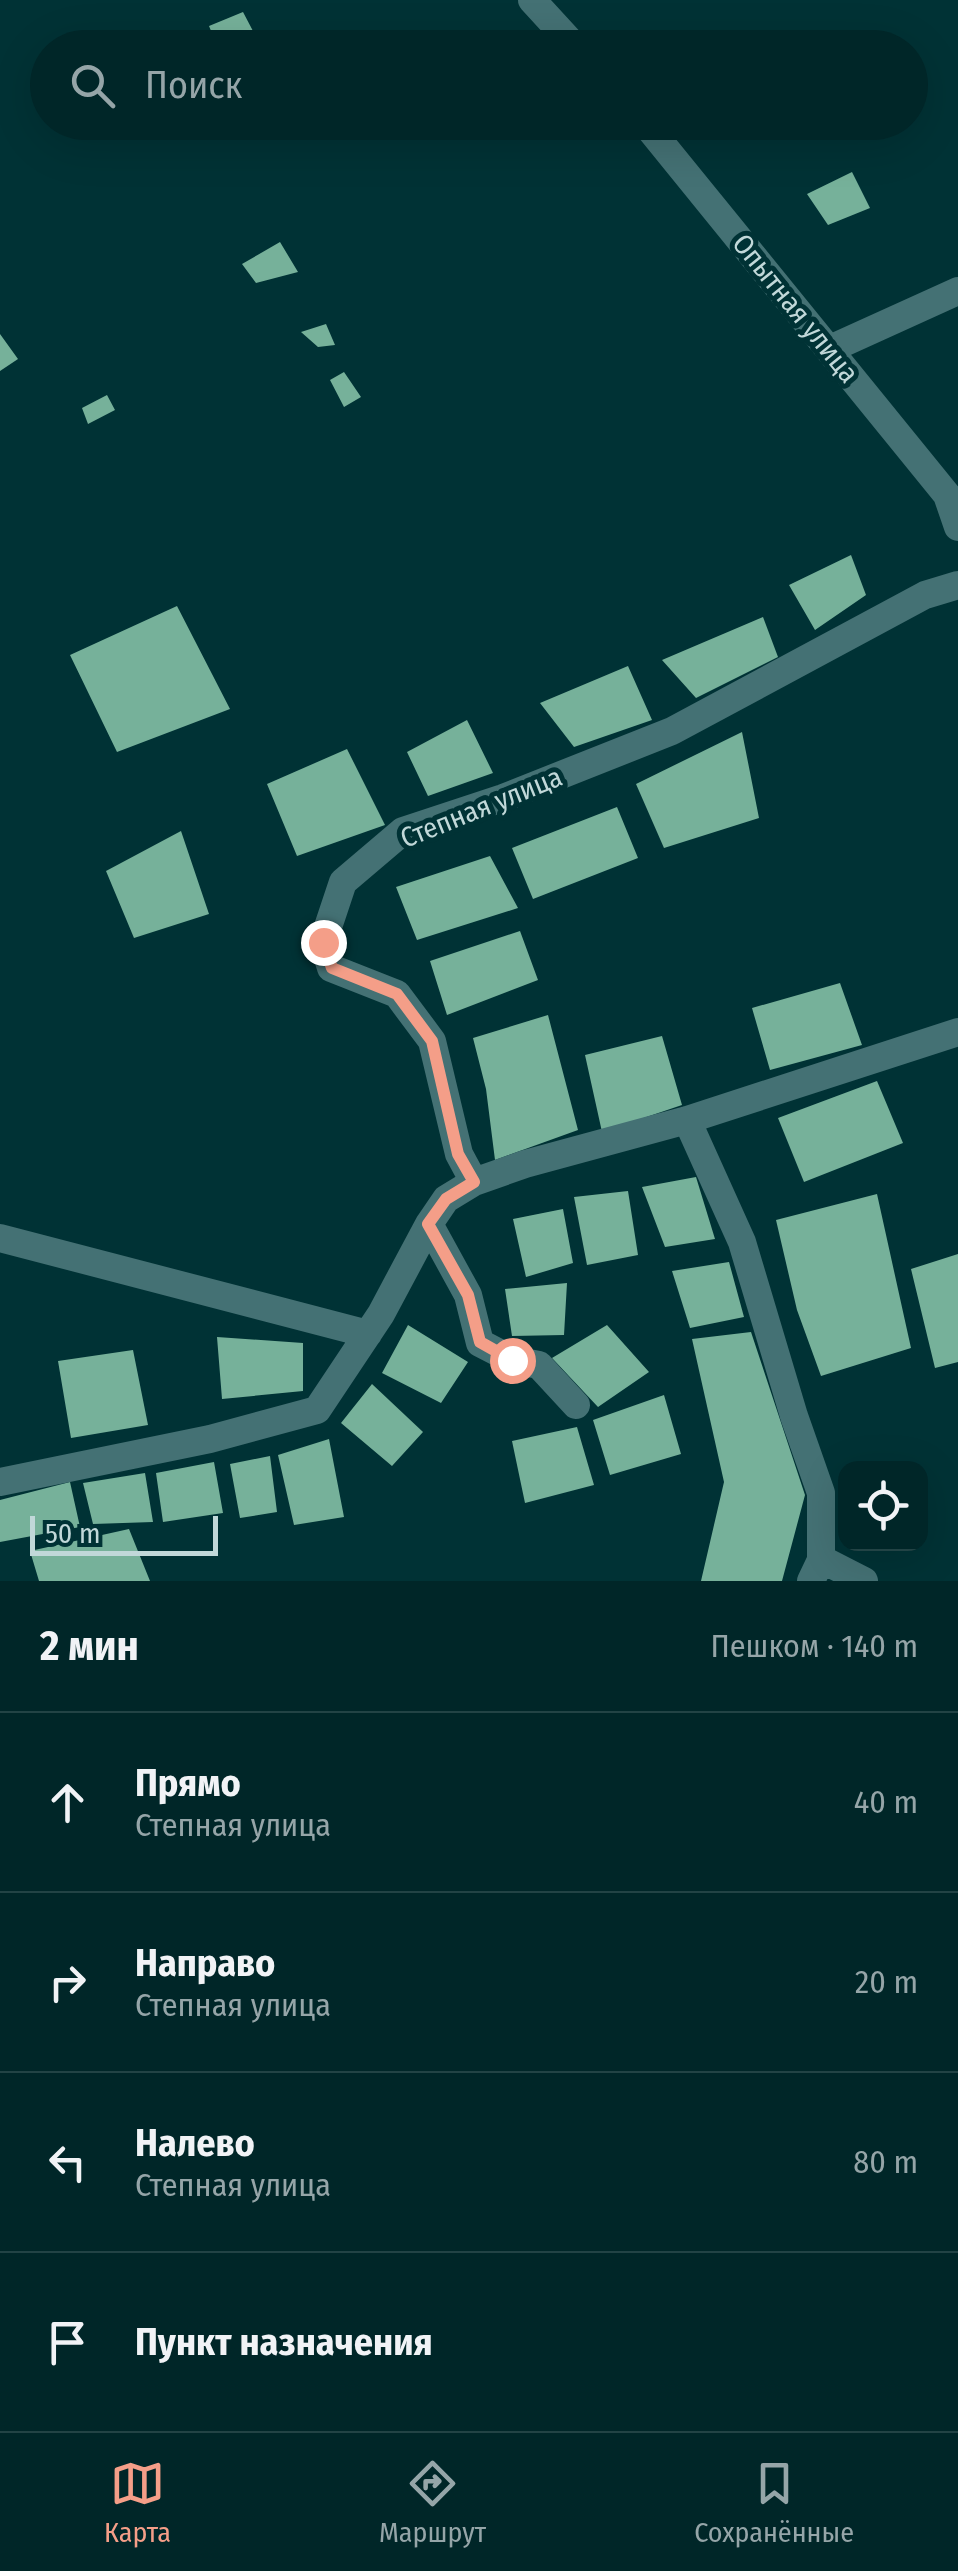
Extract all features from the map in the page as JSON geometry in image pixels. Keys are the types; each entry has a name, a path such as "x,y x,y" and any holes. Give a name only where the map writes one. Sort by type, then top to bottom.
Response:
{"street":[{"path":"532,0 560,30"},
{"name":"Опытная улица","path":"659,140 947,495 958,527"},
{"path":"830,349 958,291"},
{"name":"Степная улица","path":"474,1182 458,1154 432,1041 397,994 332,968 323,942 343,882 403,831 504,798 672,731 924,595 958,585"},
{"path":"0,1482 210,1440 317,1410 368,1334 428,1224 446,1199 474,1182 525,1164 687,1120 958,1032"},
{"path":"687,1120 742,1242 794,1416 822,1493 816,1570 864,1581"},
{"path":"428,1224 468,1295 480,1342 512,1360 539,1365 576,1405"},
{"path":"0,1238 368,1334"}],"building":[{"path":"243,12 252,30 211,30 209,26"},
{"path":"852,172 870,208 828,225 807,194"},
{"path":"280,242 298,272 256,283 242,264"},
{"path":"326,324 335,345 318,347 301,332"},
{"path":"0,334 18,359 0,371"},
{"path":"344,372 361,397 344,407 330,380"},
{"path":"107,395 115,410 88,424 82,408"},
{"path":"851,555 866,595 815,630 789,585"},
{"path":"177,606 230,709 117,752 70,655"},
{"path":"763,617 778,657 696,698 662,660"},
{"path":"628,666 652,720 574,747 540,703"},
{"path":"467,720 493,773 428,796 407,752"},
{"path":"742,732 759,818 664,848 636,784"},
{"path":"347,749 385,825 297,856 267,784"},
{"path":"617,807 638,858 533,899 512,848"},
{"path":"181,831 209,914 134,938 106,871"},
{"path":"490,856 518,908 417,940 396,887"},
{"path":"520,931 538,980 447,1015 430,961"},
{"path":"840,983 862,1045 770,1070 752,1008"},
{"path":"548,1015 578,1130 495,1160 486,1089 473,1038"},
{"path":"662,1036 682,1105 602,1132 585,1055"},
{"path":"877,1081 903,1143 804,1182 778,1118"},
{"path":"696,1177 715,1239 665,1247 642,1187"},
{"path":"628,1191 638,1255 587,1265 574,1197"},
{"path":"877,1194 911,1348 821,1376 797,1310 776,1220"},
{"path":"563,1209 573,1263 526,1277 513,1219"},
{"path":"958,1254 958,1362 935,1368 911,1269"},
{"path":"729,1262 744,1317 690,1328 672,1271"},
{"path":"567,1283 564,1335 512,1336 505,1289"},
{"path":"408,1325 468,1362 441,1403 382,1373"},
{"path":"607,1325 649,1372 598,1407 552,1358"},
{"path":"751,1332 805,1495 782,1581 701,1581 724,1482 692,1339"},
{"path":"217,1337 303,1343 303,1391 222,1399"},
{"path":"133,1350 148,1425 71,1438 58,1361"},
{"path":"372,1384 423,1432 392,1466 341,1423"},
{"path":"664,1395 681,1454 610,1475 593,1420"},
{"path":"577,1427 594,1485 525,1503 512,1441"},
{"path":"329,1439 344,1517 294,1525 278,1455"},
{"path":"270,1456 277,1512 240,1518 230,1464"},
{"path":"214,1462 223,1513 163,1522 156,1473"},
{"path":"145,1473 153,1522 93,1524 83,1483"},
{"path":"70,1482 80,1527 0,1542 0,1500"},
{"path":"129,1529 150,1581 39,1581 30,1551"}],"route":[{"path":"323,942 332,968 397,994 432,1041 458,1154 474,1182 446,1199 428,1224 468,1295 480,1342 512,1360"}]}
